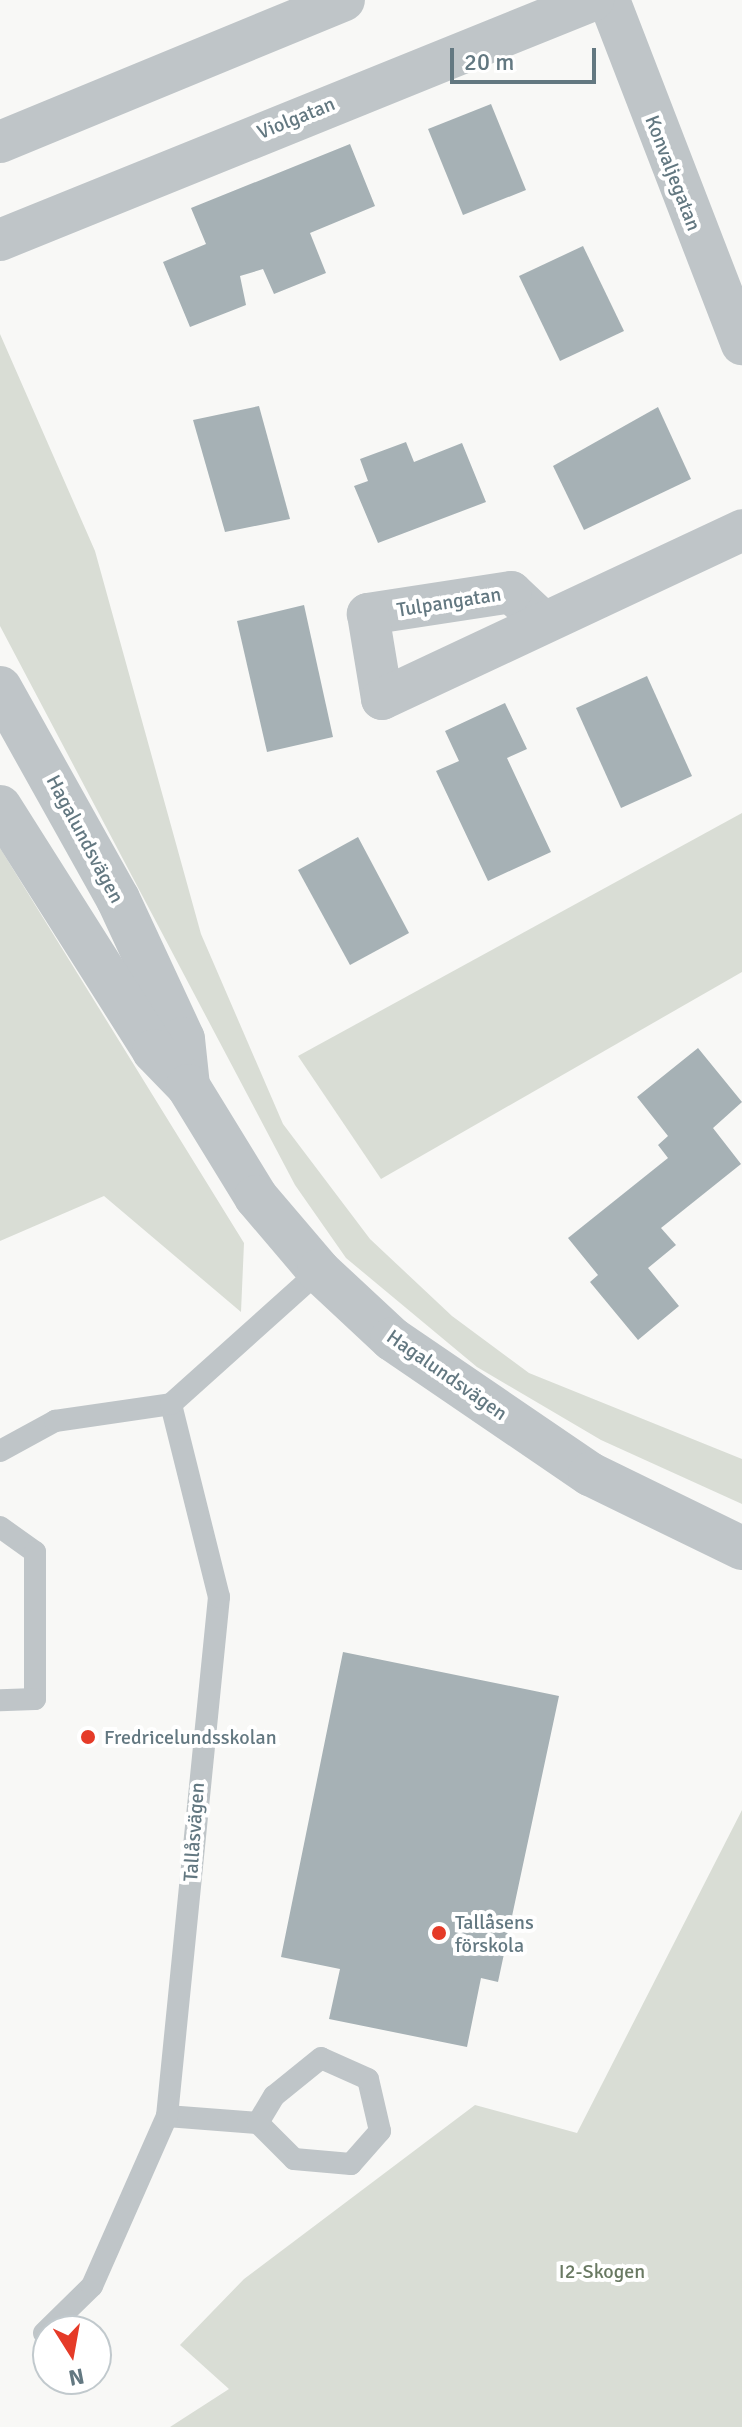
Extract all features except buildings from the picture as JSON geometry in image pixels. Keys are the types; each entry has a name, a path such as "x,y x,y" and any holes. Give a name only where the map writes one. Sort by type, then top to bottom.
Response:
{"street":[{"path":"0,142 344,0"},
{"name":"Violgatan","path":"0,240 593,0"},
{"name":"Konvaljegatan","path":"609,0 742,344"},
{"path":"542,621 742,530"},
{"name":"Hagalundsvägen","path":"0,688 118,899 183,1039 188,1086"},
{"name":"Hagalundsvägen","path":"0,807 154,1051 188,1086 256,1197 319,1271 392,1339 590,1474 742,1548"}],"lane":[{"path":"0,1451 55,1421 171,1404 319,1271"},
{"name":"Tallåsvägen","path":"62,2315 92,2286 167,2116 219,1597 171,1404"},
{"path":"0,1527 35,1552 35,1699 0,1700"},
{"path":"167,2116 258,2123 294,2159 351,2164 380,2131 368,2079 321,2058 274,2096 258,2123"}],"green space":[{"path":"0,334 95,551 201,934 283,1124 370,1239 452,1316 529,1373 742,1459 742,1504 601,1440 477,1367 346,1258 295,1185 0,626"},
{"path":"742,813 742,972 381,1179 298,1056"},
{"path":"0,848 244,1243 241,1312 104,1196 0,1241"},
{"name":"I2-Skogen","path":"742,1810 742,2427 170,2427 229,2389 180,2345 244,2279 475,2105 577,2133"}],"place":[{"name":"Fredricelundsskolan","path":"88,1737"},
{"name":"Tallåsens förskola","path":"439,1933"}]}
